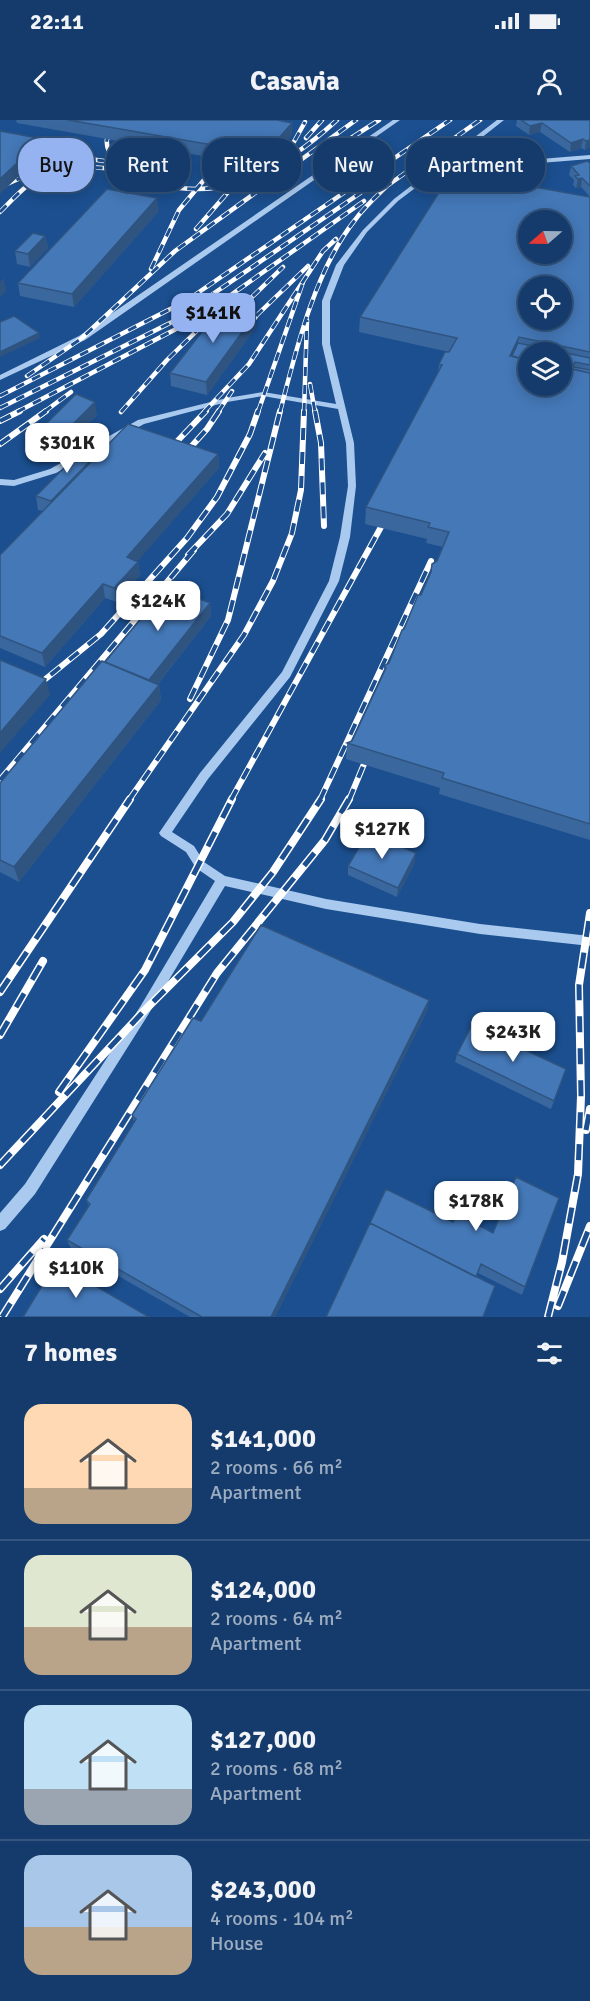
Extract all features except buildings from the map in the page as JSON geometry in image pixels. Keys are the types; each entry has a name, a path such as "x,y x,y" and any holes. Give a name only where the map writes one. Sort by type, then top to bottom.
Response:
{"lane":[{"path":"0,378 82,338 397,120"},
{"path":"478,138 501,120"},
{"path":"545,161 590,157"},
{"path":"407,192 365,231 340,265 326,301 326,344 350,443 352,486 345,537 334,581 285,674 204,776 165,833 190,849 200,865 222,880 326,904 480,929 590,941"},
{"path":"0,482 14,483 52,471 141,422 227,400 263,394 342,407"},
{"path":"0,1224 36,1179 144,1011 222,880"}],"railway":[{"path":"122,120 107,139 108,149 113,158 130,170 158,183 186,189 197,189"},
{"path":"306,138 322,120"},
{"path":"301,149 337,120"},
{"path":"27,376 82,338 175,251 356,120"},
{"path":"351,138 379,120"},
{"path":"0,396 186,301 450,120"},
{"path":"394,181 480,120"},
{"path":"296,138 305,122"},
{"path":"94,160 104,161"},
{"path":"0,212 27,186 50,174 75,168 106,169"},
{"path":"0,187 18,179"},
{"path":"197,189 202,182"},
{"path":"197,189 202,188"},
{"path":"151,269 179,210 197,189"},
{"path":"196,229 228,192"},
{"path":"0,408 172,322 362,192"},
{"path":"280,412 308,312 329,262 359,215 381,192"},
{"path":"17,412 201,316 364,201"},
{"path":"204,412 249,364 323,251 336,239"},
{"path":"246,331 257,315 308,266"},
{"path":"230,324 252,297 283,267"},
{"path":"258,412 303,282"},
{"path":"121,412 167,360 214,314"},
{"path":"304,412 307,320"},
{"path":"310,384 315,412"},
{"path":"218,412 232,391"},
{"path":"44,412 71,392"},
{"path":"0,421 20,411"},
{"path":"0,444 46,411"},
{"path":"167,452 206,411"},
{"path":"181,458 207,429 219,411"},
{"path":"32,690 101,634 187,538 217,497 250,434 258,411"},
{"path":"190,699 228,620 280,411"},
{"path":"129,800 244,635 273,581 292,533 301,490 304,411"},
{"path":"315,411 321,443 324,526"},
{"path":"188,555 227,514 265,453"},
{"path":"231,800 381,527"},
{"path":"0,780 194,550"},
{"path":"320,800 431,561"},
{"path":"349,800 364,764"},
{"path":"0,992 130,799"},
{"path":"59,1092 145,970 232,799"},
{"path":"0,1165 144,1011 233,922 273,872 321,799"},
{"path":"2,1317 217,973 325,840 349,799"},
{"path":"548,1317 562,1262 578,1174 581,1096 579,985 590,913"},
{"path":"0,1035 43,961"},
{"path":"586,1130 590,1109"},
{"path":"558,1306 590,1226"},
{"path":"0,1289 44,1239"}]}
